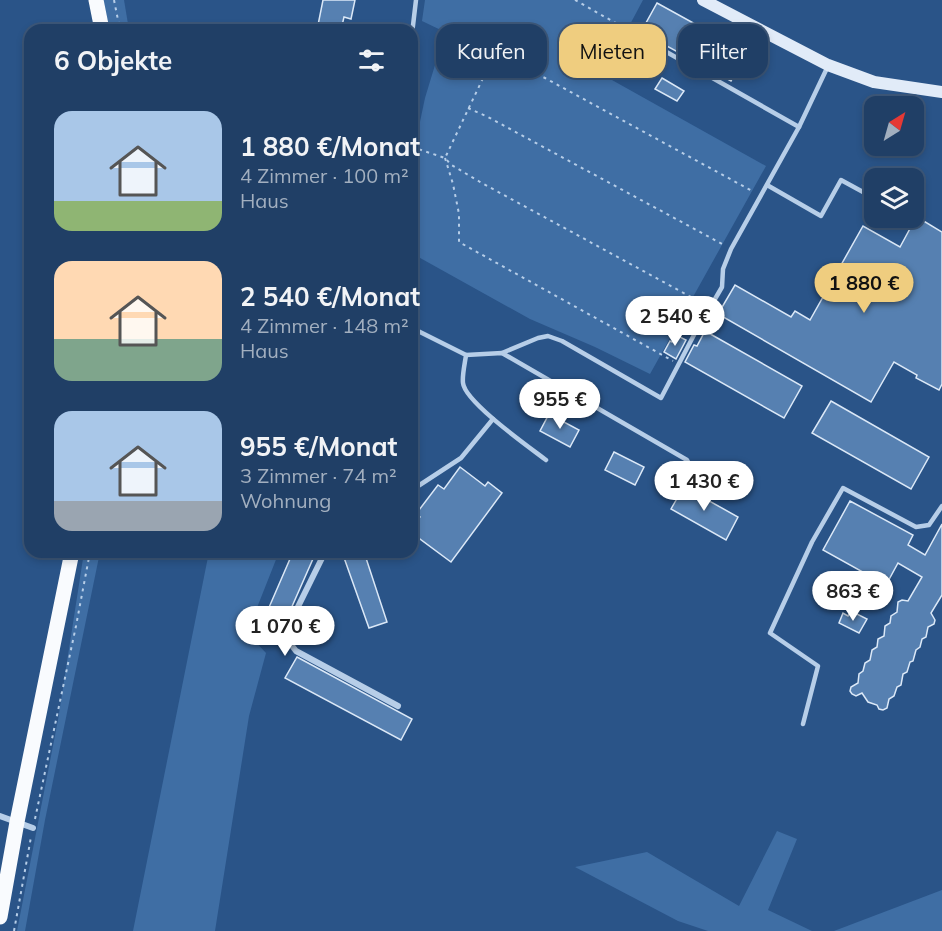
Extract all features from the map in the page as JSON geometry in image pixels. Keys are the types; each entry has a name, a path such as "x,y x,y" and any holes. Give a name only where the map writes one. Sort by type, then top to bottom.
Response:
{"main road":[{"path":"96,0 101,24"},
{"path":"703,0 828,65 874,82 942,92"},
{"path":"0,917 71,558"}],"street":[{"path":"322,558 286,631 288,642 296,651 398,706"},
{"path":"0,816 33,828"}],"lane":[{"path":"413,24 416,0"},
{"path":"666,52 799,127"},
{"path":"715,299 722,287 723,269 731,249 799,127 828,65"},
{"path":"767,185 820,216 841,180 864,193"},
{"path":"418,331 466,355 502,353 548,336 562,341 661,398 695,333"},
{"path":"502,353 687,460 698,481 714,493"},
{"path":"466,355 462,384 467,394 493,419 546,460"},
{"path":"418,485 461,458 493,419"},
{"path":"803,724 818,666 770,633 812,542 843,488 916,527 930,525 942,506"}],"path":[{"path":"114,0 119,24"},
{"path":"575,0 617,24"},
{"path":"679,364 459,242 459,214 445,158 484,76 501,60 511,62 545,78 754,192"},
{"path":"468,108 724,245"},
{"path":"418,149 445,158 450,164 480,182 691,297"},
{"path":"14,931 89,558"}],"shaded area":[{"path":"102,0 124,0 128,24 107,24"},
{"path":"425,0 643,0 630,24 559,24 559,78 608,78 766,166 650,374 530,319 418,257 418,131 436,62 436,78 547,78 547,24 436,24 436,28 422,21"},
{"path":"83,558 99,558 45,820 25,931 17,931 58,720"},
{"path":"208,558 277,558 247,633 266,653 249,716 215,931 133,931"},
{"path":"777,831 797,839 768,910 812,931 708,931 678,921 575,867 647,852 739,906"},
{"path":"942,890 942,931 834,931"}],"building":[{"path":"323,0 355,0 351,19 344,17 342,24 318,24"},
{"path":"657,3 695,24 678,24 678,52 666,46 666,24 645,24"},
{"path":"662,78 684,91 677,101 655,89"},
{"path":"924,221 942,232 942,384 939,390 916,378 917,375 894,362 871,402 718,314 735,285 791,317 795,311 810,320 863,226 900,247 910,228 924,228"},
{"path":"705,331 802,386 784,418 685,362"},
{"path":"676,335 686,340 676,359 664,352"},
{"path":"831,401 929,457 911,489 812,433"},
{"path":"549,414 579,430 570,447 540,431"},
{"path":"614,452 644,467 635,485 605,470"},
{"path":"460,467 485,486 488,482 502,493 451,562 418,537 420,517 418,511 438,485 444,489"},
{"path":"677,483 738,517 726,540 671,509 679,495 673,491"},
{"path":"850,501 913,535 908,545 925,555 942,524 942,595 931,613 935,620 934,624 928,627 926,637 922,639 920,647 916,650 907,672 903,674 901,685 897,687 894,696 889,699 887,708 883,710 868,702 862,693 856,696 852,694 851,687 858,683 859,674 863,671 865,663 870,660 872,650 877,647 878,639 884,636 885,626 890,623 891,616 897,612 898,602 908,601 922,577 898,563 886,585 823,550"},
{"path":"290,558 313,558 286,620 267,612"},
{"path":"344,558 366,558 387,622 369,628"},
{"path":"851,611 867,619 859,633 839,623 843,613 848,616"},
{"path":"297,657 412,719 401,740 285,678"}]}
